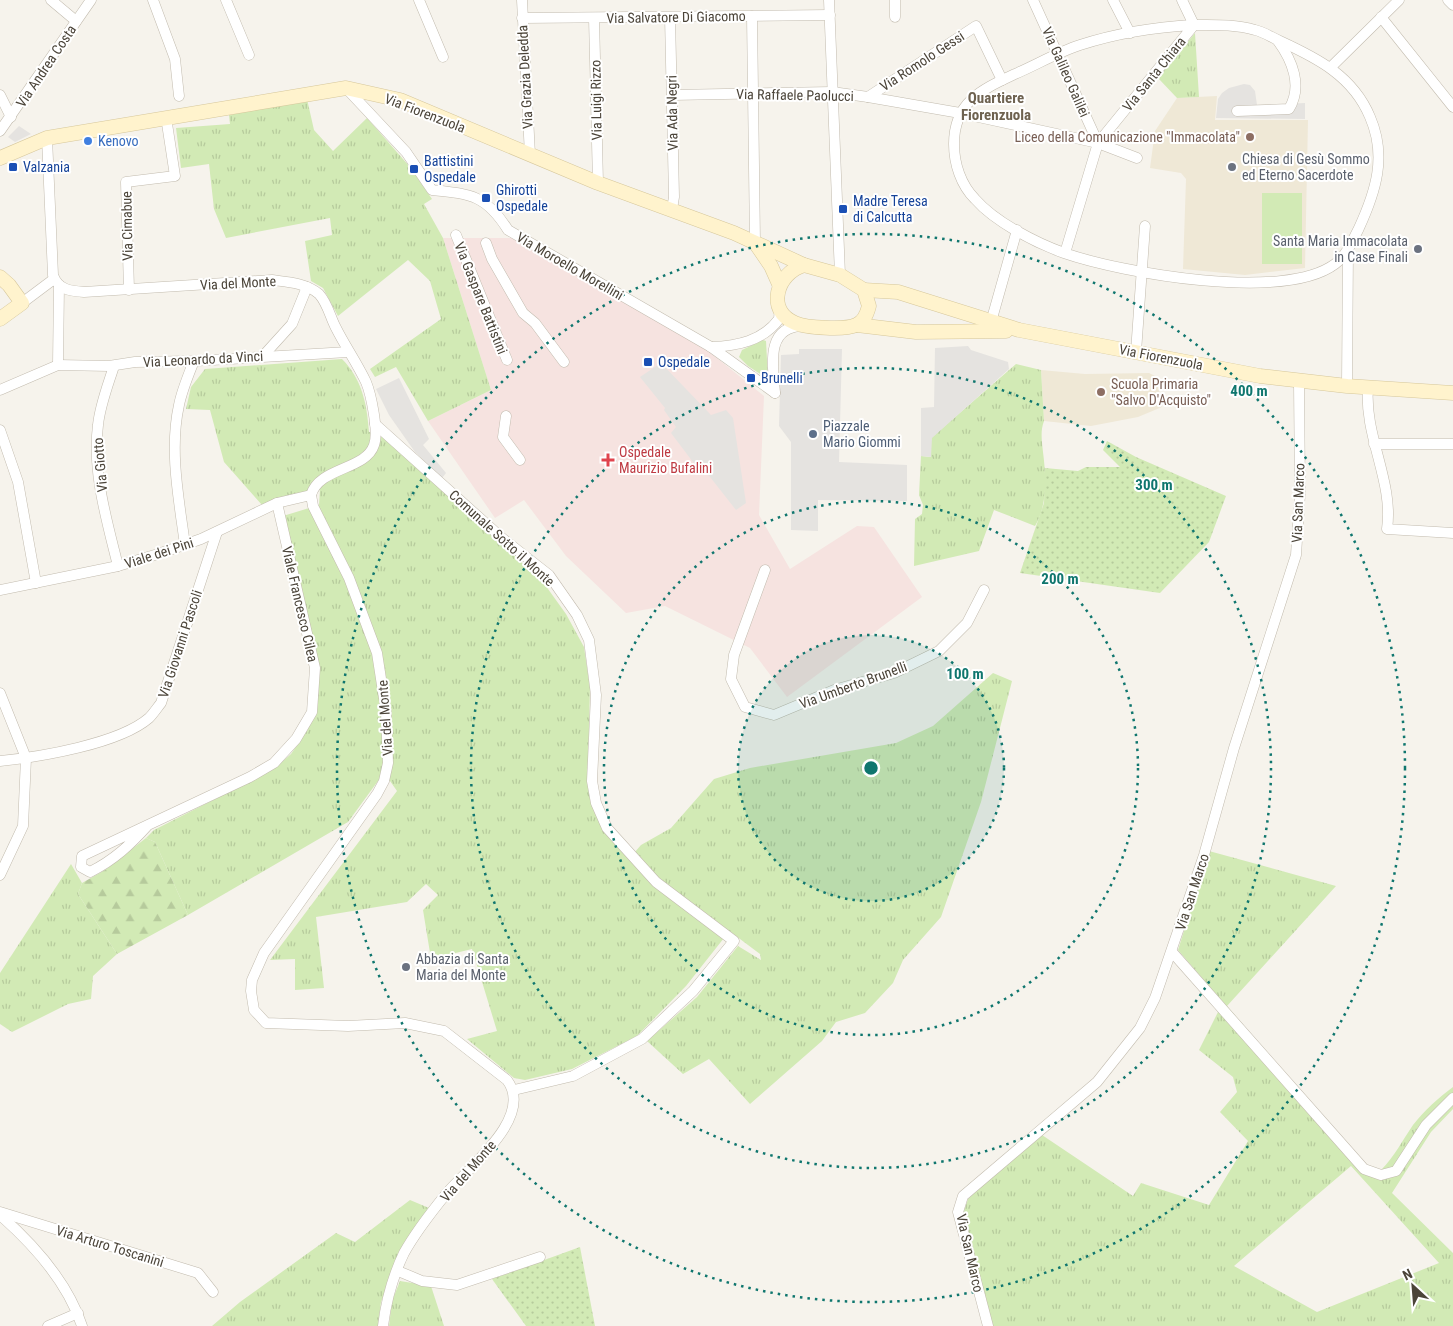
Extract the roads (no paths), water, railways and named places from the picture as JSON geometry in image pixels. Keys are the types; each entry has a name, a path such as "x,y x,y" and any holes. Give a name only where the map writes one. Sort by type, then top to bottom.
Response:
{"street":[{"path":"51,0 76,21"},
{"name":"Via Andrea Costa","path":"0,131 91,0"},
{"path":"153,0 175,59 179,96"},
{"path":"226,0 249,55"},
{"path":"419,0 443,57"},
{"name":"Via Grazia Deledda","path":"522,0 530,155"},
{"path":"829,0 840,275"},
{"path":"895,0 895,17"},
{"name":"Via Galileo Galilei","path":"1033,0 1098,144"},
{"path":"1113,0 1130,33"},
{"path":"1182,0 1194,25 1162,26 1078,45 1002,80 978,94 963,114 954,148 961,179 976,201 1017,230 1065,253 1141,271 1204,281 1266,283 1295,279 1322,271 1336,264 1348,248"},
{"path":"1331,68 1398,0"},
{"path":"1448,0 1453,5"},
{"name":"Via Salvatore Di Giacomo","path":"522,18 830,15"},
{"path":"752,16 755,243 771,266 780,284 780,312 774,334"},
{"name":"Via Ada Negri","path":"670,17 674,198 672,209"},
{"path":"1381,17 1453,107"},
{"name":"Via Luigi Rizzo","path":"594,18 598,183"},
{"name":"Via Santa Chiara","path":"1098,144 1194,25 1224,25 1253,29 1300,49 1331,68 1356,91 1370,117 1379,145 1380,168 1370,203 1348,248"},
{"name":"Via Romolo Gessi","path":"868,97 976,26 1002,80"},
{"path":"1237,110 1288,109 1292,104 1295,87 1294,69 1288,55 1277,40"},
{"name":"Via Fiorenzuola","path":"0,158 47,138 346,88 400,100 598,183 672,209 804,265"},
{"name":"Via Moroello Morellini","path":"346,88 406,152 432,190 459,192 479,198 498,214 508,230 710,347 739,365 775,393 772,359 774,334"},
{"name":"Via Raffaele Paolucci","path":"672,95 832,92 947,110 1098,144 1137,158"},
{"path":"0,95 11,117"},
{"name":"Via Cimabue","path":"129,290 126,182 175,176 166,117"},
{"path":"0,390 58,365 56,282 47,138"},
{"path":"1065,253 1098,144"},
{"name":"Via Fiorenzuola","path":"0,165 20,149"},
{"path":"1136,352 1145,226"},
{"path":"991,322 1017,230"},
{"name":"Via Gaspare Battistini","path":"456,235 507,360"},
{"path":"486,243 492,259 523,313 535,323 564,362"},
{"path":"1347,386 1348,248"},
{"path":"710,347 744,343 774,334 791,326 848,328 857,325 866,314 869,306 864,290 840,275 804,265 788,273 780,284"},
{"path":"0,277 10,285 22,303"},
{"name":"Via del Monte","path":"56,282 65,289 84,292 272,280 290,282 307,287 324,301 348,352 367,384 375,424 375,443 370,454 318,483 311,495 313,506 349,578 377,653 386,711 388,763 384,781 377,794 280,929 257,965 251,992 254,1010 266,1023 270,1024 348,1026 405,1023 444,1031 507,1080 514,1090 515,1104 492,1146 446,1195 404,1253 386,1302 383,1326"},
{"path":"0,319 56,282"},
{"path":"263,356 292,324 307,287"},
{"name":"Via Fiorenzuola","path":"864,290 898,292 1019,330 1299,382 1453,393"},
{"path":"780,312 795,323 808,326"},
{"name":"Via Fiorenzuola","path":"857,325 916,332 1019,330"},
{"path":"739,365 736,358 738,351 744,343"},
{"name":"Via Leonardo da Vinci","path":"58,365 114,366 136,362 194,361 348,352"},
{"path":"185,545 178,494 176,426 182,389 194,361"},
{"name":"Via Giotto","path":"114,366 101,408 97,439 98,471 118,566"},
{"name":"Via San Marco","path":"988,1326 958,1212 962,1196 1097,1082 1140,1028 1155,998 1204,855 1234,748 1296,555 1300,494 1299,382"},
{"path":"1368,388 1369,422 1389,508 1387,529 1453,533"},
{"path":"506,416 503,436 520,460"},
{"name":"Comunale Sotto il Monte","path":"375,424 502,538 549,575 577,615 588,640 596,695 592,782 596,804 607,828 656,882 734,942 693,991 642,1040 573,1076 514,1090"},
{"path":"0,430 18,482 36,582"},
{"path":"1374,444 1453,444"},
{"name":"Viale dei Pini","path":"0,590 118,566 185,545 277,503 311,495"},
{"name":"Viale Francesco Cilea","path":"148,825 126,849 107,863 90,872 81,867 82,856 250,777 274,763 296,738 312,712 315,668 277,503"},
{"name":"Via Giovanni Pascoli","path":"0,761 26,758 115,737 148,718 161,703 217,532"},
{"name":"Via Umberto Brunelli","path":"765,570 734,655 731,679 745,707 774,715 834,690 894,673 939,650 967,623 984,590"},
{"path":"0,693 26,758 23,826 0,875"},
{"path":"1172,952 1364,1169 1382,1175 1396,1171 1426,1125 1453,1098"},
{"path":"0,1214 28,1242 52,1272 78,1313 82,1326"},
{"name":"Via Arturo Toscanini","path":"0,1214 198,1273 213,1292"},
{"path":"398,1271 422,1281 458,1285 540,1257"},
{"path":"48,1326 78,1313"}],"place":[{"name":"Liceo della Comunicazione \"Immacolata\"","path":"1250,137"},
{"name":"Kenovo","path":"88,141"},
{"name":"Valzania","path":"13,167"},
{"name":"Chiesa di Gesù Sommo ed Eterno Sacerdote","path":"1232,167"},
{"name":"Battistini Ospedale","path":"414,169"},
{"name":"Ghirotti Ospedale","path":"486,198"},
{"name":"Madre Teresa di Calcutta","path":"843,209"},
{"name":"Santa Maria Immacolata in Case Finali","path":"1418,249"},
{"name":"Ospedale","path":"648,362"},
{"name":"Brunelli","path":"751,378"},
{"name":"Scuola Primaria \"Salvo D'Acquisto\"","path":"1101,392"},
{"name":"Piazzale Mario Giommi","path":"813,434"},
{"name":"Ospedale Maurizio Bufalini","path":"608,460"},
{"name":"Abbazia di Santa Maria del Monte","path":"406,967"}],"district":[{"name":"Quartiere Fiorenzuola","path":"996,106"}]}
